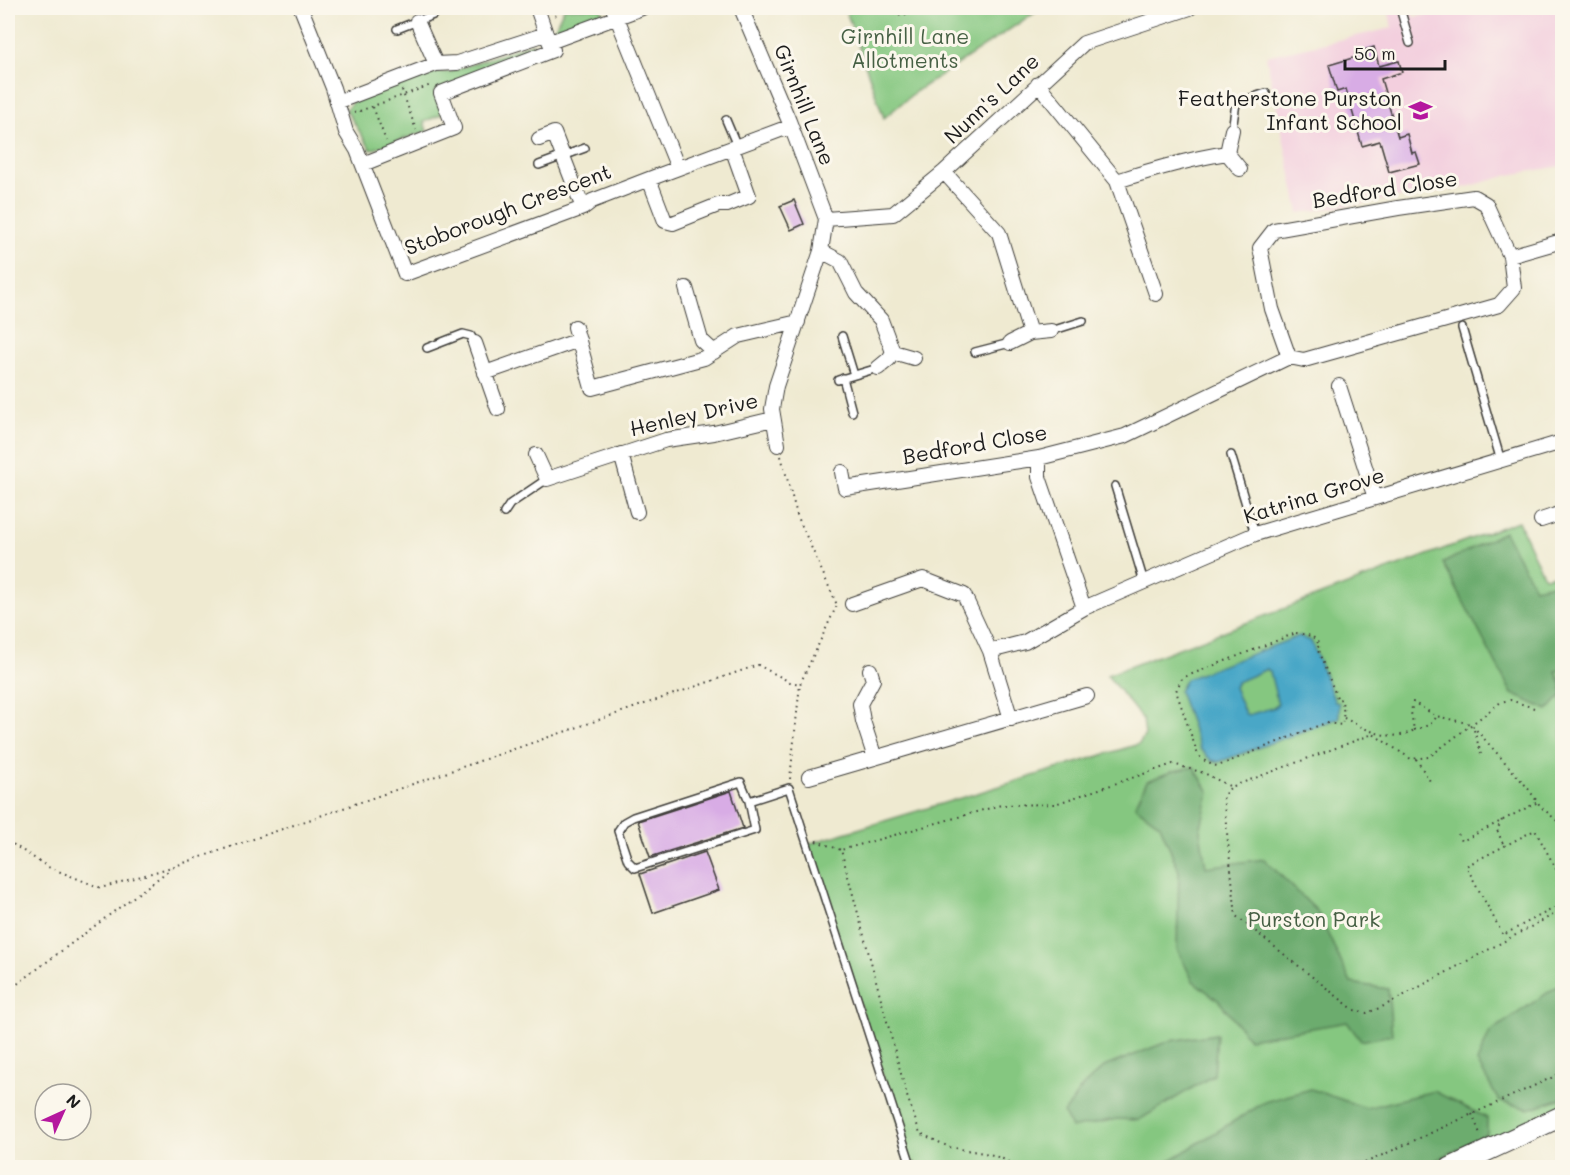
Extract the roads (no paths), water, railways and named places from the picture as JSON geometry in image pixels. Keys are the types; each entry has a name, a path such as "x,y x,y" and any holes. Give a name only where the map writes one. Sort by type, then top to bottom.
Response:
{"main road":[{"path":"1450,1167 1563,1116"}],"street":[{"name":"Stoborough Crescent","path":"301,8 333,88 346,132 363,164 405,273 583,208 592,201 791,126"},
{"path":"363,164 454,128 441,93 553,50 537,8"},
{"path":"337,102 436,64 457,63 548,38 615,13 642,8"},
{"name":"Girnhill Lane","path":"741,8 791,126 826,219"},
{"name":"Nunn's Lane","path":"826,219 893,214 944,172 1084,43 1190,8"},
{"path":"615,13 678,168"},
{"path":"417,21 436,64"},
{"path":"1038,84 1117,181 1156,294"},
{"path":"1232,130 1227,153 1240,170"},
{"path":"539,139 554,133 583,208"},
{"path":"649,179 665,221 674,223 718,205 727,205 750,196 734,147"},
{"path":"1117,181 1168,164 1178,164 1227,153"},
{"path":"944,172 999,233 1030,333"},
{"name":"Bedford Close","path":"842,472 845,488 1039,458 1125,436 1289,357 1304,360 1499,305 1514,288 1510,256 1486,204 1474,197 1274,230 1260,248 1272,309 1289,357"},
{"name":"Henley Drive","path":"778,445 772,408 776,386 821,250 826,219"},
{"path":"1510,256 1563,241"},
{"path":"821,250 840,261 856,293 881,320 894,352"},
{"path":"686,288 701,340 714,352"},
{"path":"485,373 577,334 592,388 704,358 738,336 798,322"},
{"path":"1010,343 1030,333 1051,331"},
{"path":"475,343 498,409"},
{"path":"894,352 914,358"},
{"path":"878,369 894,352"},
{"path":"1340,386 1375,498"},
{"name":"Henley Drive","path":"548,479 666,440 714,433 773,419"},
{"name":"Katrina Grove","path":"990,651 1026,642 1084,608 1255,534 1563,442"},
{"path":"621,454 637,512"},
{"path":"536,455 548,479"},
{"path":"1039,458 1039,477 1084,608"},
{"path":"1541,520 1563,513"},
{"path":"852,604 923,579 964,595 990,651 1011,718"},
{"path":"870,670 873,680 860,704 875,758"},
{"path":"809,777 1087,696"}],"lane":[{"path":"1400,8 1410,43"},
{"path":"398,29 433,15"},
{"path":"1232,130 1236,104 1266,93"},
{"path":"726,120 734,147"},
{"path":"539,165 585,148"},
{"path":"1051,331 1083,321"},
{"path":"1462,328 1501,461"},
{"path":"427,348 463,334 471,336 475,343"},
{"path":"842,336 854,375"},
{"path":"975,352 1010,343"},
{"path":"852,412 841,379 878,369"},
{"path":"1231,455 1255,534"},
{"path":"504,513 510,504 548,479"},
{"path":"1115,486 1144,582"},
{"path":"741,782 749,801 755,830 635,867 628,861 618,831 624,822 633,817 741,782"},
{"path":"749,801 789,788 912,1167"}],"water":[{"path":"1299,636 1311,641 1335,702 1339,703 1339,718 1219,762 1211,760 1200,749 1179,691 1186,679","holes":["1267,669 1270,672 1278,704 1275,707 1245,714 1234,687 1237,682"]}],"place":[{"name":"Featherstone Purston Infant School","path":"1420,111"}],"park label":[{"name":"Girnhill Lane Allotments","path":"905,49"},
{"name":"Purston Park","path":"1314,920"}]}
